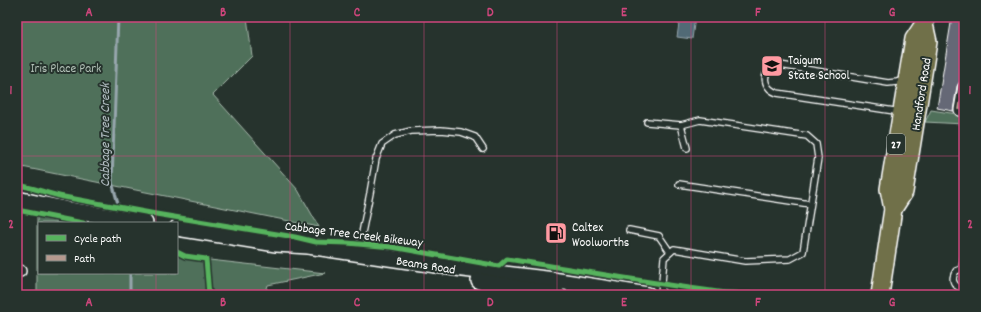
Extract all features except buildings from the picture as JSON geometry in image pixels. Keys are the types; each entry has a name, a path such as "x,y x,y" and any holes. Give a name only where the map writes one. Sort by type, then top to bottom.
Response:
{"main road":[{"name":"Handford Road","path":"909,111 907,79 914,39 924,20"},
{"name":"Handford Road","path":"880,295 893,209 889,189 928,42 924,20"},
{"path":"17,199 139,222"},
{"name":"Beams Road","path":"178,228 276,244 308,246 463,270 546,279 648,295"},
{"name":"Beams Road","path":"276,244 306,252 443,274 558,295"}],"street":[{"path":"960,110 964,87"}],"lane":[{"path":"907,79 888,83 780,65 770,68 766,75 766,86 777,93 909,111"},
{"path":"647,122 681,124 700,120 807,136 816,144 818,158 803,252 790,259 745,261 674,249 664,258 661,295"},
{"path":"681,124 687,148"},
{"path":"358,253 376,159 382,144 394,135 411,131 442,130 461,132 475,137 483,148"},
{"path":"679,184 810,204"},
{"path":"629,230 659,236 670,252"},
{"path":"964,256 963,268 956,271 953,281 958,287 964,289"}],"green space":[{"name":"Iris Place Park","path":"17,17 247,17 252,56 213,95 298,190 319,227 17,166"},
{"path":"931,110 964,115 964,124 925,122"},
{"path":"37,217 59,222 38,222 38,274 178,274 178,254 183,257 325,273 268,285 266,291 260,295 37,295"}],"water":[{"path":"680,17 695,17 692,39 677,37"}],"waterway":[{"name":"Cabbage Tree Creek","path":"118,17 112,182 118,204"},
{"name":"Cabbage Tree Creek","path":"130,274 130,295"}],"marked path":[{"path":"960,110 964,87"}],"cycle path":[{"name":"Cabbage Tree Creek Bikeway","path":"17,185 64,197 295,237 316,242 392,247 499,266 507,259 639,281 718,292 782,295"},
{"path":"17,210 78,222"},
{"path":"178,252 185,256 206,259 209,295"}],"place":[{"name":"Taigum State School","path":"772,66"},
{"name":"Caltex Woolworths","path":"556,233"}]}
